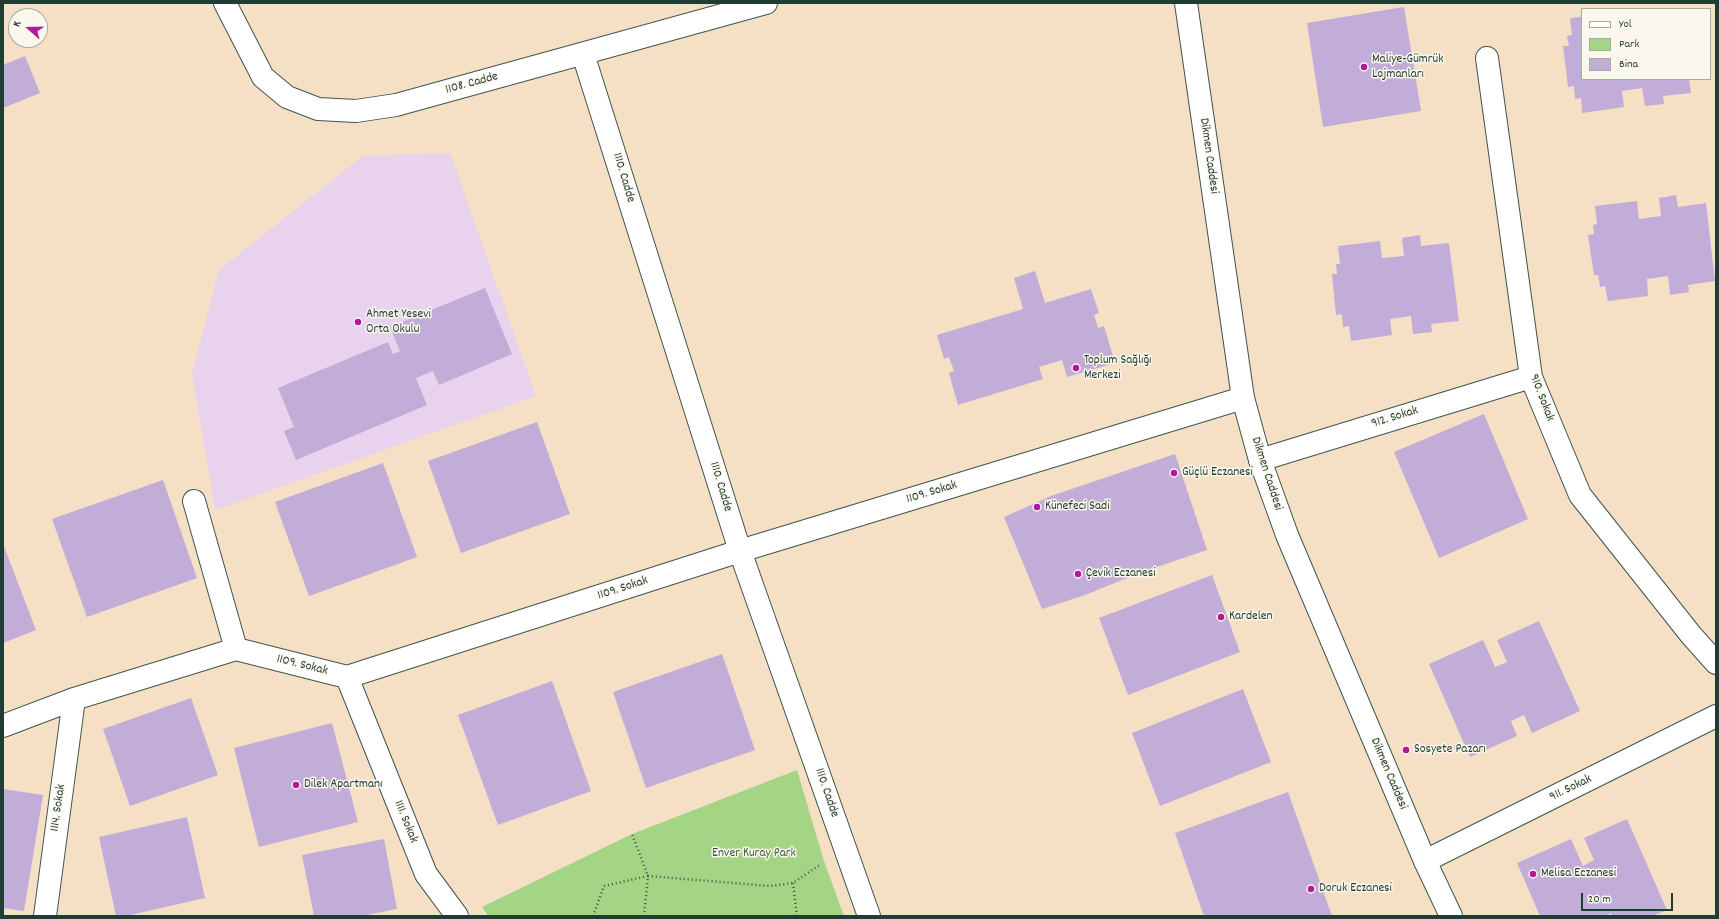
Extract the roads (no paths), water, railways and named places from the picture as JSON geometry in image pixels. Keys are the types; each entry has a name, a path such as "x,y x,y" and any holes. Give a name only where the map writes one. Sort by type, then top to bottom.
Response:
{"street":[{"name":"1108. Cadde","path":"224,3 263,77 287,97 318,109 356,111 396,105 766,3"},
{"name":"Dikmen Caddesi","path":"1186,3 1243,398 1260,460 1287,535 1425,861 1451,916"},
{"name":"1110. Cadde","path":"583,54 740,551 869,916"},
{"name":"910. Sokak","path":"1487,58 1530,377 1580,495 1691,635 1716,663"},
{"name":"912. Sokak","path":"1260,460 1530,377"},
{"name":"1109. Sokak","path":"236,649 347,677 740,551 1243,398"},
{"path":"3,726 74,699 236,649 194,501"},
{"name":"1111. Sokak","path":"347,677 426,874 457,916"},
{"name":"1114. Sokak","path":"45,916 74,699"},
{"name":"911. Sokak","path":"1425,861 1716,716"}],"place":[{"name":"Maliye-Gümrük Lojmanları","path":"1364,67"},
{"name":"Ahmet Yesevi Orta Okulu","path":"358,322"},
{"name":"Toplum Sağlığı Merkezi","path":"1076,368"},
{"name":"Güçlü Eczanesi","path":"1174,473"},
{"name":"Künefeci Sadi","path":"1037,507"},
{"name":"Çevik Eczanesi","path":"1078,574"},
{"name":"Kardelen","path":"1221,617"},
{"name":"Sosyete Pazarı","path":"1406,750"},
{"name":"Dilek Apartmanı","path":"296,785"},
{"name":"Melisa Eczanesi","path":"1533,874"},
{"name":"Doruk Eczanesi","path":"1311,889"}],"park label":[{"name":"Enver Kuray Park","path":"754,854"}]}
